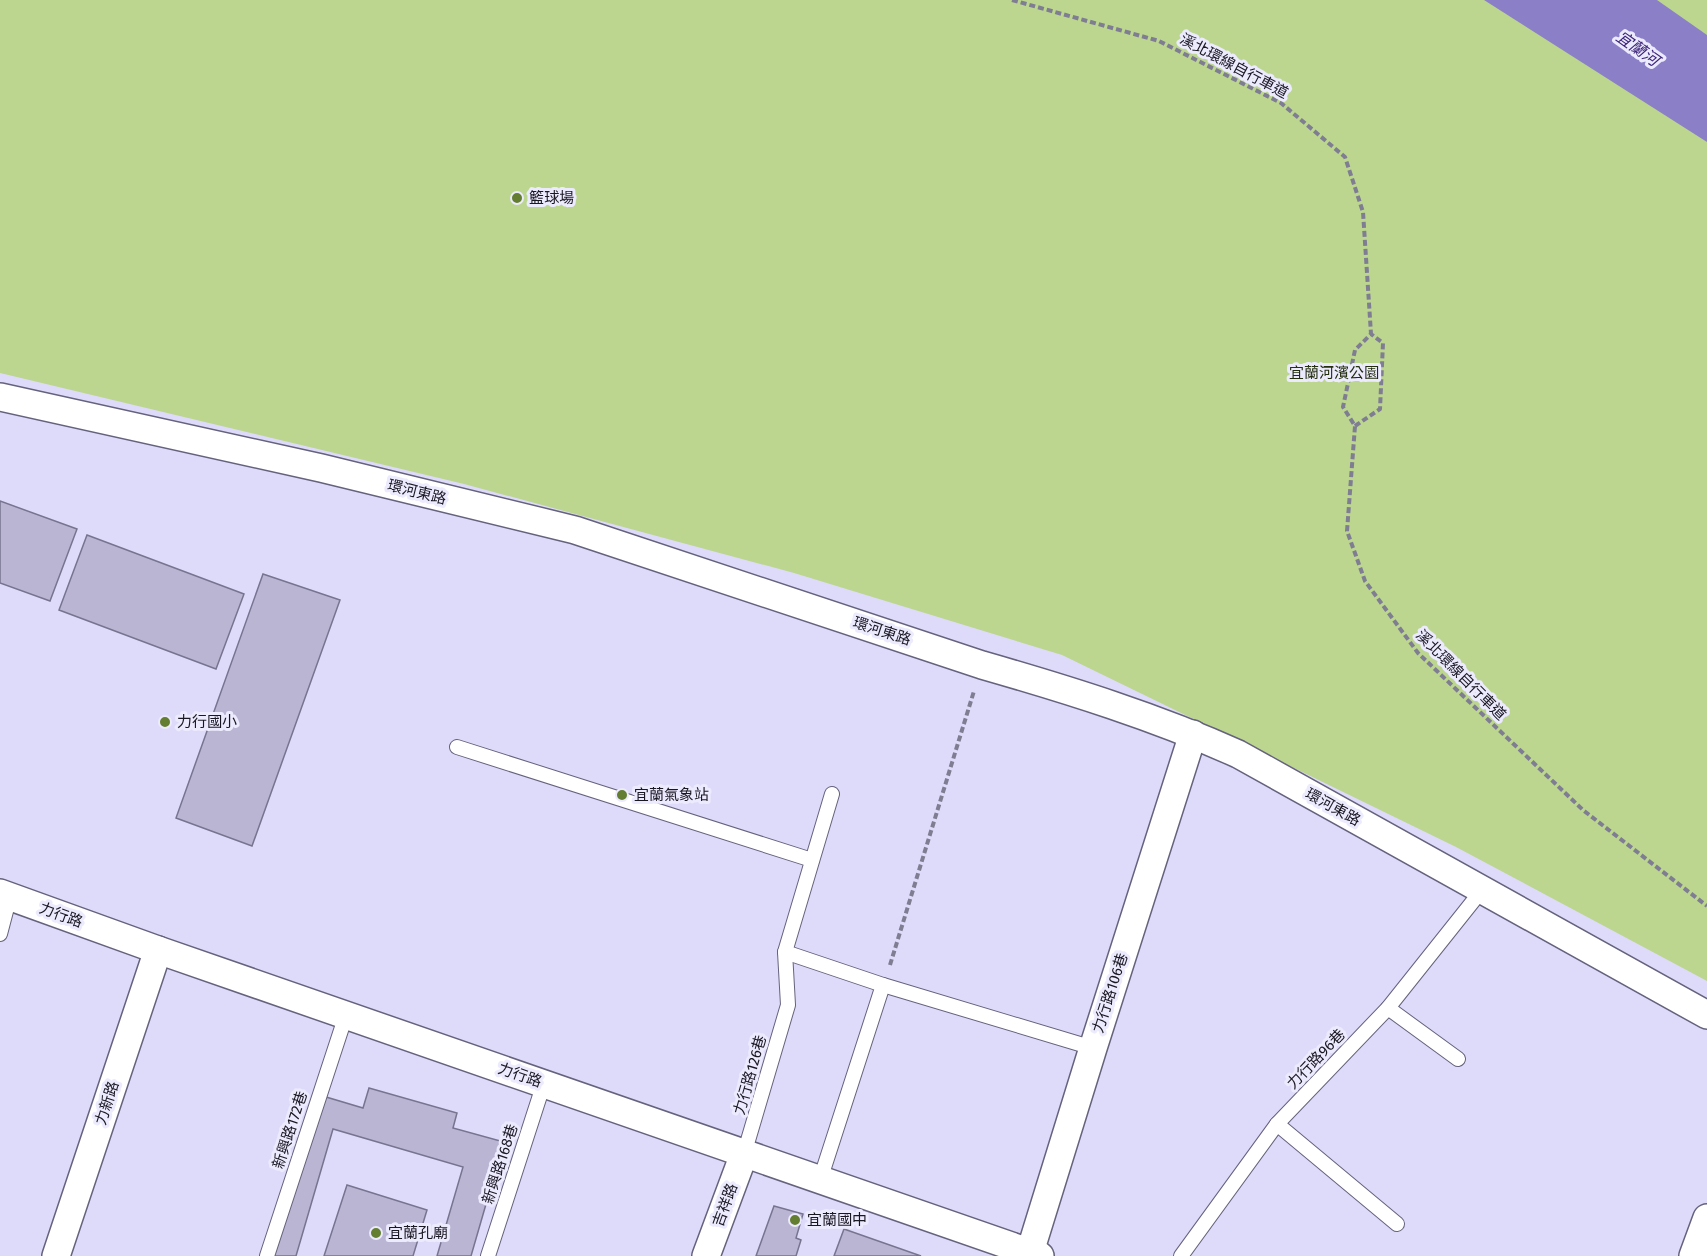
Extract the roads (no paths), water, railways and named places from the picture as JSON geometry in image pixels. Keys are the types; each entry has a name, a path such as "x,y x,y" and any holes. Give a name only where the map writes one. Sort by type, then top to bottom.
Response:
{"street":[{"name":"環河東路","path":"0,397 321,468 575,530 982,665 1042,682 1193,734 1238,754 1707,1015"},
{"name":"力行路106巷","path":"1035,1254 1093,1048 1193,734"},
{"name":"力行路","path":"5,894 158,950 1035,1254"},
{"name":"力新路","path":"56,1256 158,950"},
{"name":"吉祥路","path":"706,1256 744,1154"},
{"path":"1693,1256 1707,1218"}],"lane":[{"path":"457,747 812,860"},
{"name":"力行路126巷","path":"744,1154 788,1005 785,952 832,794"},
{"name":"力行路96巷","path":"1181,1256 1277,1124 1388,1008 1482,890"},
{"path":"0,934 5,894"},
{"path":"785,952 883,985 1093,1048"},
{"path":"820,1180 883,985"},
{"path":"1388,1008 1458,1059"},
{"name":"新興路172巷","path":"267,1256 346,1015"},
{"name":"新興路168巷","path":"488,1256 544,1083"},
{"path":"1277,1124 1397,1224"}],"water":[{"name":"宜蘭河","path":"1484,0 1657,0 1707,35 1707,142"}],"place":[{"name":"籃球場","path":"517,198"},
{"name":"力行國小","path":"165,722"},
{"name":"宜蘭氣象站","path":"622,795"},
{"name":"宜蘭國中","path":"795,1220"},
{"name":"宜蘭孔廟","path":"376,1233"}],"park label":[{"name":"宜蘭河濱公園","path":"1334,373"}]}
